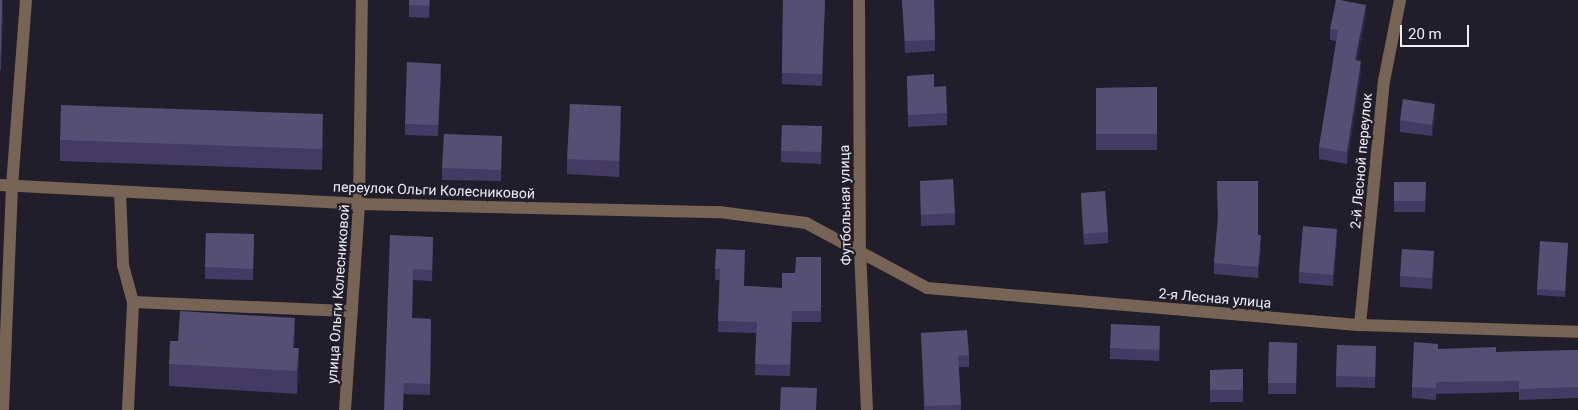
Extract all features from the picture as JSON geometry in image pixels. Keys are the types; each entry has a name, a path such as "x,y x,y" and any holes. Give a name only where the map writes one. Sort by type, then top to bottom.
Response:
{"street":[{"path":"3,410 6,186 26,0"},
{"name":"улица Ольги Колесниковой","path":"345,410 359,204 362,0"},
{"name":"Футбольная улица","path":"859,0 860,250 866,410"},
{"name":"2-й Лесной переулок","path":"1360,325 1384,81 1400,0"},
{"name":"переулок Ольги Колесниковой","path":"6,186 359,204 719,212 806,223 860,250"},
{"path":"120,192 122,265 133,302 128,410"},
{"name":"2-я Лесная улица","path":"860,250 927,288 1360,325 1578,332"},
{"path":"133,302 352,311"}],"building":[{"path":"0,0 2,0 1,52 0,52"},
{"path":"409,0 429,0 429,6 409,5"},
{"path":"783,0 825,0 822,74 782,73"},
{"path":"902,0 934,0 935,40 905,41"},
{"path":"1336,0 1366,5 1355,60 1361,61 1347,152 1319,147 1338,30 1330,29"},
{"path":"407,62 441,64 438,125 405,124"},
{"path":"934,74 934,87 946,86 947,113 908,115 907,76"},
{"path":"1157,87 1157,134 1096,134 1096,88"},
{"path":"1403,99 1435,104 1432,125 1400,120"},
{"path":"570,104 621,106 619,161 567,159"},
{"path":"61,105 323,114 322,149 60,140"},
{"path":"782,125 822,126 821,152 781,151"},
{"path":"444,134 502,136 501,170 442,168"},
{"path":"953,179 955,213 921,215 920,181"},
{"path":"1217,181 1258,181 1258,235 1261,235 1258,267 1214,263 1218,217"},
{"path":"1394,182 1426,182 1425,201 1394,201"},
{"path":"1105,191 1108,232 1084,234 1081,193"},
{"path":"1303,226 1337,229 1333,275 1299,272"},
{"path":"206,233 254,234 253,269 205,267"},
{"path":"390,235 433,237 432,270 413,269 412,318 431,319 430,384 404,383 403,410 384,410"},
{"path":"1540,241 1568,243 1565,291 1537,289"},
{"path":"716,249 745,250 744,286 782,288 782,273 795,273 796,257 821,257 821,311 792,311 790,365 755,364 757,322 718,321 720,269 715,269"},
{"path":"1402,249 1434,251 1432,278 1400,276"},
{"path":"180,311 295,318 293,348 299,348 297,371 169,364 170,341 178,341"},
{"path":"1111,324 1160,326 1159,350 1110,348"},
{"path":"967,330 969,355 958,356 961,405 925,406 921,333"},
{"path":"1269,342 1297,343 1296,383 1268,383"},
{"path":"1414,342 1438,344 1438,349 1496,347 1496,352 1578,350 1578,387 1519,389 1519,381 1436,382 1436,388 1412,387"},
{"path":"1337,345 1376,346 1375,377 1336,376"},
{"path":"1243,369 1243,390 1210,390 1210,370"},
{"path":"781,387 817,388 816,410 780,410"}]}
